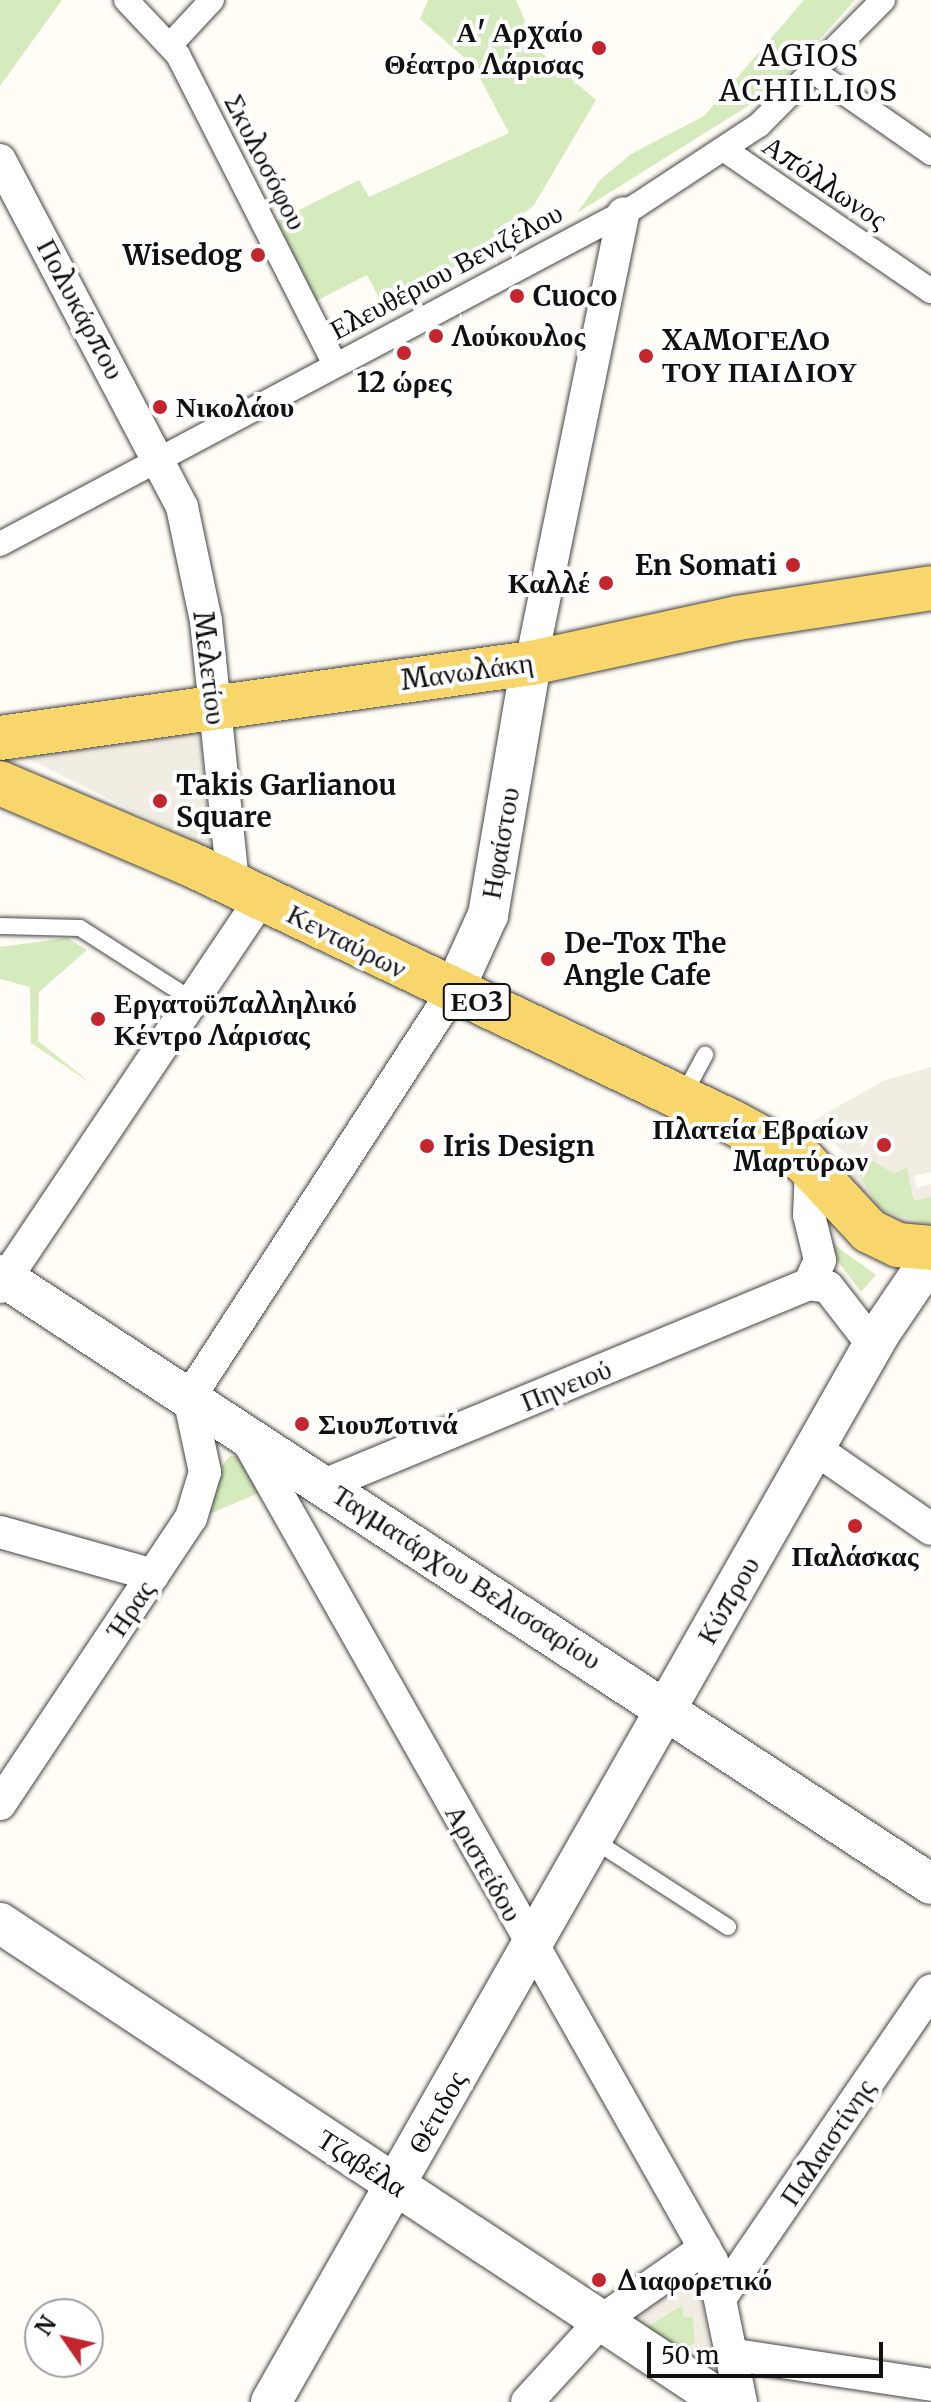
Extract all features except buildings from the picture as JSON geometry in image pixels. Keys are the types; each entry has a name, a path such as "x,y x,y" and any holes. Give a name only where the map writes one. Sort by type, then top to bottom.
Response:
{"main road":[{"name":"Μανωλάκη","path":"0,738 531,663 738,618 931,588"},
{"name":"Κενταύρων","path":"0,783 247,891 453,992 682,1098 811,1167 869,1231 898,1245 931,1248"}],"street":[{"name":"Σκυλοσόφου","path":"126,0 171,44 335,364"},
{"path":"171,44 212,0"},
{"name":"Ελευθέριου Βενιζέλου","path":"0,544 623,213 725,150 816,73 883,0"},
{"path":"816,73 931,153"},
{"name":"Απόλλωνος","path":"725,150 931,291"},
{"name":"Πολυκάρπου","path":"0,160 160,458"},
{"name":"Ηφαίστου","path":"189,1398 453,992 488,915 531,663 623,213"},
{"name":"Μελετίου","path":"160,458 190,532 247,891"},
{"path":"2,1280 192,1000 247,891"},
{"path":"811,1167 809,1215 820,1260 809,1284 828,1287 873,1345"},
{"name":"Κύπρου","path":"530,1947 873,1345 931,1258"},
{"name":"Ταγματάρχου Βελισσαρίου","path":"2,1280 667,1706 931,1884"},
{"name":"Πηνειού","path":"324,1485 809,1284"},
{"name":"Ήρας","path":"0,1804 153,1575 203,1491 189,1398"},
{"name":"Αριστείδου","path":"243,1433 530,1947 705,2248 723,2294 736,2355 741,2402"},
{"path":"814,1448 931,1529"},
{"path":"0,1532 153,1575"},
{"name":"Τζαβέλα","path":"0,1923 601,2321 698,2395"},
{"name":"Θέτιδος","path":"271,2402 530,1947"},
{"name":"Παλαιστίνης","path":"723,2294 931,1990"},
{"path":"527,2402 601,2321 705,2248"},
{"path":"736,2355 931,2385"}],"lane":[{"path":"0,926 80,928 192,1000"},
{"path":"682,1098 705,1055"},
{"path":"592,1839 728,1927"}],"green space":[{"path":"0,0 62,0 0,86"},
{"path":"428,0 516,0 537,49 596,100 534,205 459,264 384,307 367,275 316,301 277,221 359,180 369,197 509,133 473,65 420,19"},
{"path":"804,0 855,0 775,89 577,213 600,180 631,154 704,116"},
{"path":"67,938 87,950 39,992 38,1041 92,1084 31,1043 30,987 0,979 0,947"},
{"path":"864,1156 894,1173 907,1167 914,1200 931,1197 931,1224 897,1220 868,1200 855,1168"},
{"path":"832,1243 876,1275 861,1292 836,1259"},
{"path":"230,1456 239,1456 259,1493 209,1514 218,1470"},
{"path":"682,2305 684,2317 693,2317 695,2343 681,2351 645,2328"}],"shaded area":[{"name":"Takis Garlianou Square","path":"200,729 211,850 25,757"},
{"name":"Πλατεία Εβραίων Μαρτύρων","path":"931,1067 931,1172 914,1176 917,1188 931,1184 931,1197 914,1201 907,1167 894,1173 864,1156 855,1168 881,1211 931,1224 931,1232 896,1231 854,1184 843,1152 813,1121 883,1081"},
{"path":"690,2282 701,2289 714,2376 630,2316","holes":["682,2305 684,2317 693,2317 695,2343 681,2351 646,2327"]}],"place":[{"name":"Α' Αρχαίο Θέατρο Λάρισας","path":"599,48"},
{"name":"Wisedog","path":"258,255"},
{"name":"Cuoco","path":"517,296"},
{"name":"Λούκουλος","path":"436,336"},
{"name":"12 ώρες","path":"404,353"},
{"name":"ΧΑΜΟΓΕΛΟ ΤΟΥ ΠΑΙΔΙΟΥ","path":"646,356"},
{"name":"Νικολάου","path":"160,407"},
{"name":"En Somati","path":"793,565"},
{"name":"Καλλέ","path":"606,583"},
{"name":"Takis Garlianou Square","path":"160,801"},
{"name":"De-Tox The Angle Cafe","path":"548,959"},
{"name":"Εργατοϋπαλληλικό Κέντρο Λάρισας","path":"98,1019"},
{"name":"Πλατεία Εβραίων Μαρτύρων","path":"884,1145"},
{"name":"Iris Design","path":"427,1146"},
{"name":"Σιουποτινά","path":"302,1424"},
{"name":"Παλάσκας","path":"855,1526"},
{"name":"Διαφορετικό","path":"599,2280"}],"district":[{"name":"AGIOS ACHILLIOS","path":"809,72"}]}
